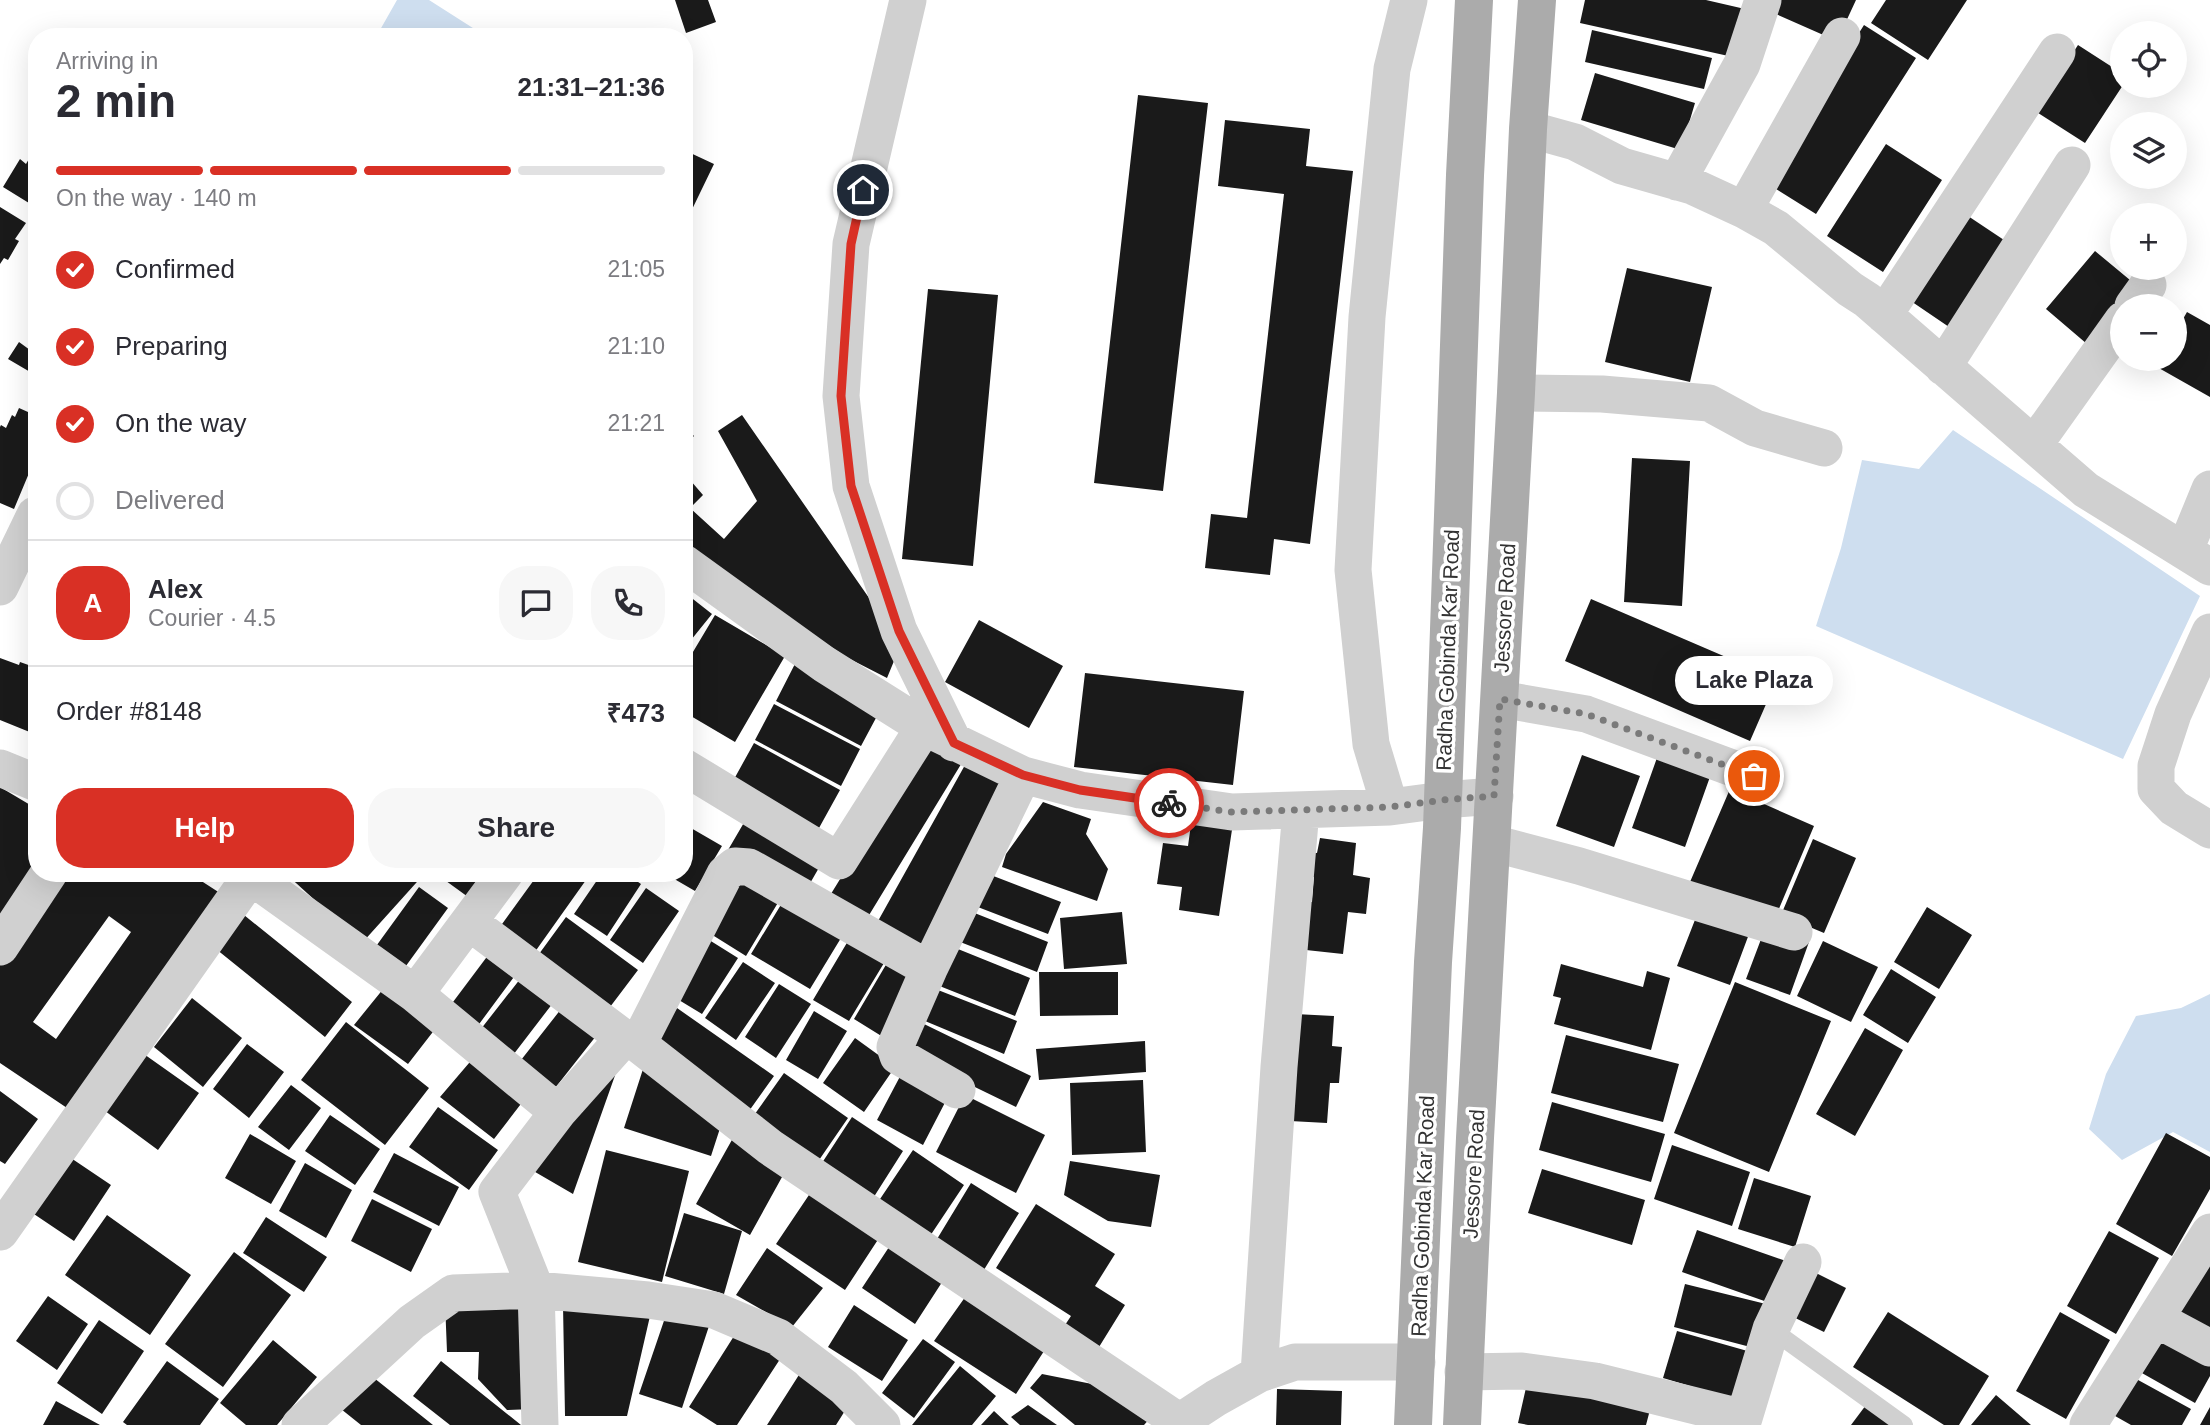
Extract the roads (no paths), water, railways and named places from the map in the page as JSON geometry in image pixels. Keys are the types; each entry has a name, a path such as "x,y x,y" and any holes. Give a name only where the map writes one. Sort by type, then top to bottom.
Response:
{"main road":[{"name":"Radha Gobinda Kar Road","path":"1413,1425 1433,962 1443,800 1465,162 1474,0"},
{"name":"Jessore Road","path":"1462,1425 1462,1372 1465,1362 1528,129 1538,0"}],"street":[{"path":"908,0 851,244 841,396 851,486 899,631 939,735"},
{"path":"1390,807 1371,744 1353,570 1367,317 1392,69 1409,0"},
{"path":"1677,182 1742,64 1763,0"},
{"path":"1744,210 1842,36"},
{"path":"1884,315 2057,52"},
{"path":"1528,129 1575,142 1622,166 1692,186 1776,228 1884,315 2086,490 2198,558 2210,489"},
{"path":"1943,367 2072,165"},
{"path":"2034,445 2110,338"},
{"path":"1516,393 1602,394 1709,403 1755,428 1824,448"},
{"path":"0,587 28,529"},
{"path":"693,569 824,664 939,735 1023,775 1080,790 1232,812 1390,807 1494,796"},
{"path":"2210,632 2173,714 2156,766 2156,789 2174,808 2210,830"},
{"path":"1500,699 1586,714 1754,776"},
{"path":"693,772 839,861 939,735"},
{"path":"0,768 28,779"},
{"path":"957,1090 898,1056 895,1047 929,969 1023,775"},
{"path":"1259,1374 1279,1067 1301,810"},
{"path":"1492,843 1580,866 1794,932"},
{"path":"540,1425 536,1290 497,1192 558,1112 631,1041 724,874 735,866 749,867 929,969"},
{"path":"0,947 43,882"},
{"path":"0,1232 244,882"},
{"path":"261,882 415,994 558,1112"},
{"path":"415,994 498,882"},
{"path":"469,922 770,1147 1177,1423 1259,1374 1295,1362 1417,1362"},
{"path":"2088,1425 2210,1232"},
{"path":"1462,1372 1522,1371 1595,1381 1744,1418 1771,1329 1803,1262"},
{"path":"300,1425 412,1322 453,1293 536,1290 648,1300 715,1310 778,1338 844,1387 882,1425"},
{"path":"2156,1319 2210,1348"}],"lane":[{"path":"1771,1329 1904,1425"}],"water":[{"path":"397,0 429,0 473,28 381,28"},
{"path":"1953,430 2200,596 2123,759 1816,626 1841,548 1862,460 1919,469"},
{"path":"2210,994 2210,1152 2173,1132 2122,1160 2089,1129 2106,1074 2136,1016 2181,1008"}],"place":[{"name":"Lake Plaza","path":"1754,776"}]}
